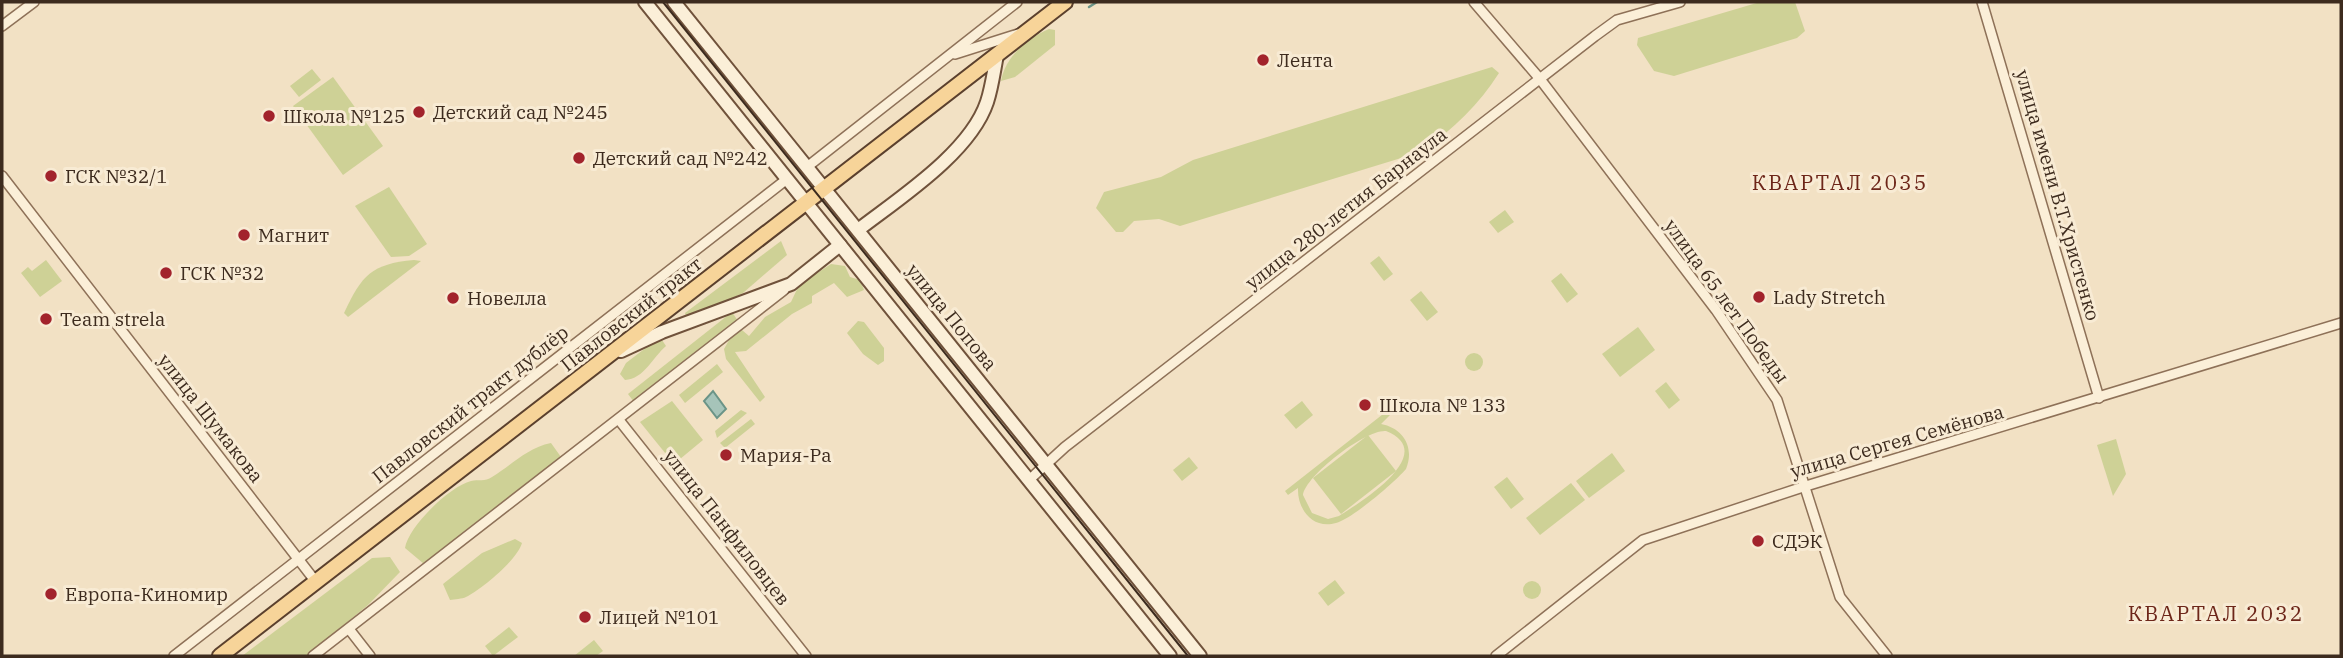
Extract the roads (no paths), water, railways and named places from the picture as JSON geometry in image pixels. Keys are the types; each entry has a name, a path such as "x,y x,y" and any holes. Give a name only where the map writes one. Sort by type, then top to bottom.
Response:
{"main road":[{"path":"645,2 1170,656"},
{"name":"улица Попова","path":"674,2 1200,656"},
{"name":"Павловский тракт","path":"220,656 1064,2"},
{"path":"858,230 927,176 978,121 987,102 997,55"},
{"path":"599,363 662,331 791,284 840,245"},
{"path":"959,392 976,378"}],"street":[{"path":"2,26 34,2"},
{"path":"807,167 1017,2"},
{"name":"улица 65 лет Победы","path":"1474,2 1540,79 1716,310 1777,400 1840,597 1887,656"},
{"name":"улица 280-летия Барнаула","path":"1029,480 1045,463 1617,20 1680,2"},
{"name":"улица имени В.Т.Христенко","path":"1982,2 2099,398"},
{"path":"947,56 1028,31"},
{"name":"улица Шумакова","path":"2,176 316,582"},
{"name":"Павловский тракт дублёр","path":"174,656 787,179"},
{"path":"313,656 791,284"},
{"name":"улица Сергея Семёнова","path":"1496,656 1643,540 1806,486 2341,323"},
{"name":"улица Панфиловцев","path":"619,420 803,655"},
{"path":"349,629 370,656"}],"water":[{"path":"713,391 726,409 717,418 704,401"}],"waterway":[{"path":"1089,7 1097,2"}],"tram line":[{"path":"663,2 1188,656"}],"place":[{"name":"Лента","path":"1263,60"},
{"name":"Детский сад №245","path":"419,112"},
{"name":"Школа №125","path":"269,116"},
{"name":"Детский сад №242","path":"579,158"},
{"name":"ГСК №32/1","path":"51,176"},
{"name":"Магнит","path":"244,235"},
{"name":"ГСК №32","path":"166,273"},
{"name":"Lady Stretch","path":"1759,297"},
{"name":"Новелла","path":"453,298"},
{"name":"Team strela","path":"46,319"},
{"name":"Школа № 133","path":"1365,405"},
{"name":"Мария-Ра","path":"726,455"},
{"name":"СДЭК","path":"1758,541"},
{"name":"Европа-Киномир","path":"51,594"},
{"name":"Лицей №101","path":"585,617"}],"district":[{"name":"КВАРТАЛ 2035","path":"1840,183"},
{"name":"КВАРТАЛ 2032","path":"2216,614"}]}
